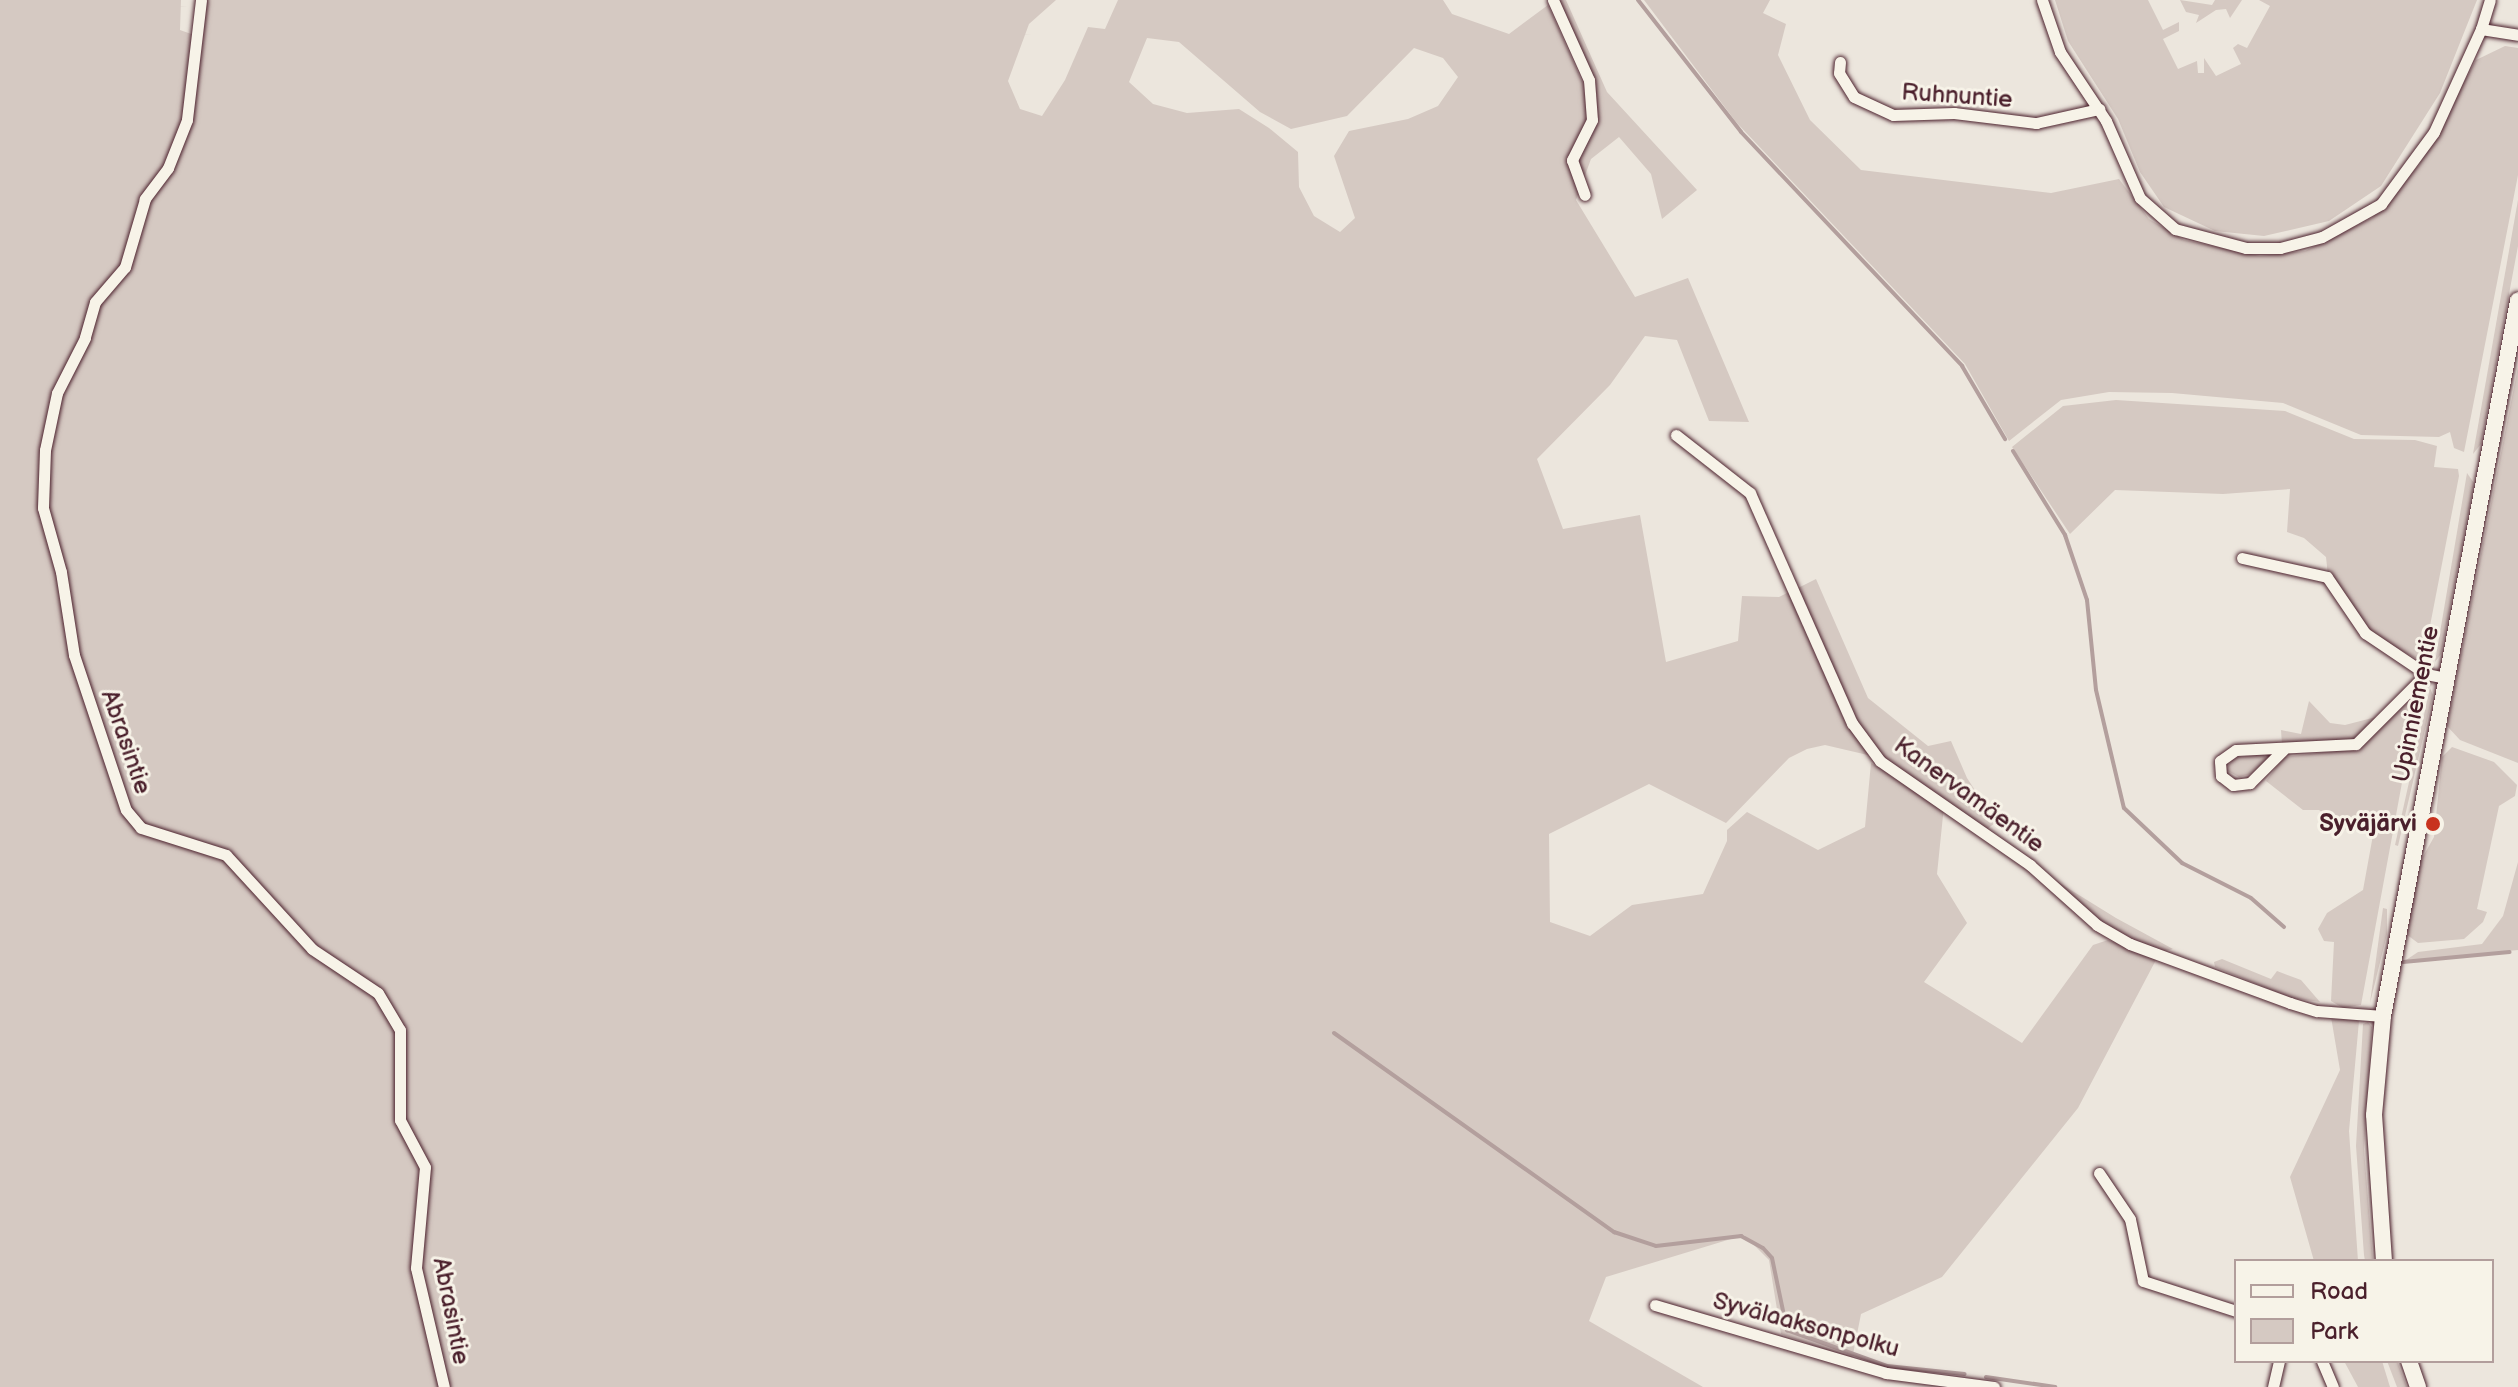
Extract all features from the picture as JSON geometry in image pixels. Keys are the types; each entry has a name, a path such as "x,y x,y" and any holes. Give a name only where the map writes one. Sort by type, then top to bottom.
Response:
{"main road":[{"name":"Upinniementie","path":"2384,1259 2374,1115 2383,1016 2518,301"},
{"path":"2410,1363 2418,1387"}],"street":[{"name":"Abrasintie","path":"201,0 187,120 168,168 145,199 125,267 95,302 85,338 57,393 45,450 43,508 61,572 74,655 126,810 141,828 226,855 312,949 378,993 400,1030 400,1120 425,1167 416,1268 444,1387"},
{"path":"1553,0 1589,80 1592,120 1572,160 1585,195"},
{"path":"2042,0 2060,52 2099,109 2134,187 2159,218 2196,238 2230,246 2293,246 2354,223 2394,191 2440,120 2481,29 2490,0"},
{"path":"2481,29 2518,35"},
{"name":"Ruhnuntie","path":"1840,62 1839,73 1854,97 1893,115 1954,113 2036,123 2099,109"},
{"name":"Kanervamäentie","path":"1676,435 1750,493 1852,723 1880,761 2030,865 2097,925 2130,944 2304,1007 2383,1016"},
{"path":"2242,558 2327,577 2357,627 2426,674 2446,678"},
{"path":"2283,750 2250,783 2233,785 2221,776 2220,761 2236,750 2356,744 2426,674"},
{"path":"2099,1173 2130,1219 2143,1281 2234,1310"},
{"name":"Syvälaaksonpolku","path":"1655,1305 1886,1373 1994,1387"},
{"path":"2273,1387 2279,1363"},
{"path":"2323,1363 2333,1387"}],"green space":[{"path":"0,0 181,0 180,30 194,35 196,0 1056,0 1029,24 1008,81 1020,109 1042,116 1065,80 1088,27 1105,29 1118,0 1443,0 1452,14 1509,34 1548,5 1589,97 1597,95 1556,0 1566,0 1607,92 1697,190 1662,219 1651,174 1619,137 1591,159 1576,200 1635,297 1688,278 1749,422 1709,421 1677,340 1645,336 1610,385 1537,459 1563,529 1640,515 1666,662 1738,641 1742,596 1779,597 1789,592 1847,726 1872,756 1825,745 1807,749 1789,758 1726,823 1649,784 1549,834 1550,922 1590,936 1632,905 1703,894 1727,841 1727,830 1747,812 1818,850 1865,827 1871,763 1944,806 1937,874 1967,923 1924,982 2022,1043 2093,945 2108,940 2157,958 2078,1108 1942,1277 1861,1314 1852,1359 1781,1334 1769,1260 1744,1235 1606,1277 1589,1321 1703,1387 0,1387","holes":["1147,38 1179,42 1260,112 1291,129 1347,116 1414,48 1443,58 1458,77 1438,106 1408,119 1349,131 1334,156 1355,218 1340,232 1314,216 1299,187 1298,152 1269,128 1239,109 1187,113 1153,104 1129,82"]},
{"path":"1644,0 1770,0 1763,13 1786,24 1778,55 1810,120 1861,170 2051,193 2119,179 2149,219 2184,240 2260,256 2305,251 2372,218 2419,165 2476,60 2505,46 2518,48 2518,175 2464,452 2454,448 2450,432 2439,437 2361,435 2283,403 2172,393 2109,392 2061,400 2009,441 1965,364 1736,122"},
{"path":"2055,0 2148,0 2163,30 2179,22 2179,31 2163,39 2178,69 2197,61 2198,73 2204,73 2204,58 2216,76 2241,64 2233,48 2238,44 2247,48 2270,6 2259,0 2477,0 2440,93 2381,186 2329,221 2264,236 2215,231 2164,207 2140,172 2118,119 2068,41"},
{"path":"2180,0 2212,5 2215,0 2242,0 2230,18 2226,9 2216,10 2196,23 2199,15 2186,12"},
{"path":"2518,200 2518,246 2481,444 2473,454"},
{"path":"2518,367 2518,763 2460,740 2447,726"},
{"path":"2116,400 2285,411 2354,439 2415,440 2437,446 2434,467 2458,469 2459,476 2423,662 2366,632 2328,576 2326,557 2304,538 2287,532 2290,489 2223,494 2115,490 2070,534 2012,447 2063,406"},
{"path":"2467,473 2474,483 2441,654 2435,662"},
{"path":"1816,579 1868,698 1928,746 1951,741 1967,778 1996,822 1986,830 1886,760 1854,723 1796,589"},
{"path":"2420,685 2361,1005 2343,1008 2331,1001 2334,942 2324,941 2318,929 2327,913 2363,890 2375,824 2350,833 2319,810 2303,810 2266,781 2284,757 2354,749"},
{"path":"2430,688 2433,695 2398,846 2395,845"},
{"path":"2309,701 2330,723 2345,725 2380,716 2356,738 2338,744 2282,745 2281,730 2301,734"},
{"path":"2452,747 2494,762 2517,785 2515,796 2499,806 2477,909 2487,912 2483,922 2464,939 2418,943 2406,934 2420,862 2434,837 2442,757"},
{"path":"2263,754 2268,761 2251,774 2239,777 2226,770 2233,758"},
{"path":"2518,862 2518,950 2403,962 2418,952 2482,944 2503,916"},
{"path":"2037,869 2173,949 2161,952 2105,928"},
{"path":"2383,908 2387,909 2387,934 2370,1003"},
{"path":"2222,959 2271,979 2277,971 2301,980 2320,1002 2291,998 2215,967 2214,962"},
{"path":"2331,1017 2359,1021 2349,1131 2358,1259 2313,1259 2290,1177 2340,1070"},
{"path":"2368,1022 2372,1027 2364,1149 2373,1259 2365,1259 2364,1255 2356,1146 2363,1024"},
{"path":"2345,1363 2383,1363 2390,1387 2358,1387"},
{"path":"2388,1363 2398,1363 2407,1387 2397,1387"}],"waterway":[{"path":"1638,0 1741,132 1962,366 2005,439"},
{"path":"2013,451 2065,535 2087,600 2096,690 2124,808 2182,863 2251,898 2284,927"},
{"path":"2403,962 2510,952"},
{"path":"1334,1033 1614,1232 1656,1246 1741,1236 1763,1248 1772,1258 1787,1330 1887,1366 1965,1374"},
{"path":"1986,1377 2055,1387"}],"place":[{"name":"Syväjärvi","path":"2433,824"}]}
